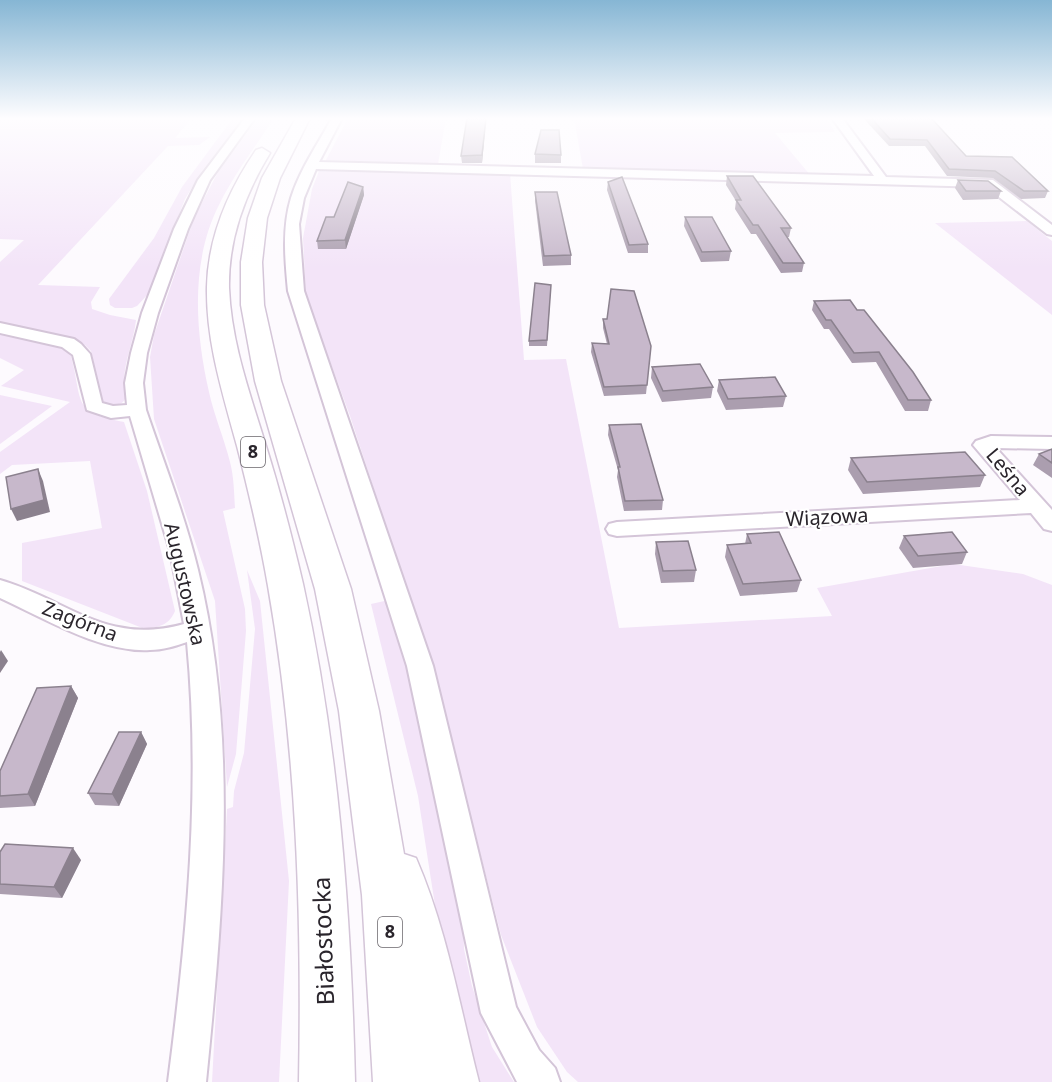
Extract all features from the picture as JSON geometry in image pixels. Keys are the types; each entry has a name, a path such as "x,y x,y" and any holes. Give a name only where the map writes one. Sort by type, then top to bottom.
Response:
{"highway":[{"name":"Białostocka","path":"254,168 228,220 220,257 218,297 230,371 272,526 288,603 317,800 324,909 327,1082"},
{"name":"8","path":"274,168 262,199 251,249 251,290 256,330 273,400 332,585 358,700 372,782 395,982 401,1082"},
{"path":"372,782 418,939 451,1082"}],"street":[{"name":"Augustowska","path":"187,1082 200,971 210,807 210,754 205,680 186,570 137,410 134,383 139,353 150,313 192,202 213,168"},
{"path":"310,168 302,185 293,222 291,242 296,291 420,666 499,1013 526,1063 541,1082"},
{"path":"437,168 989,183 1052,231"},
{"path":"874,168 883,181"},
{"path":"0,328 68,343 81,354 94,406 111,412 137,410"},
{"name":"Leśna","path":"1052,443 991,442 983,445 1052,524"},
{"name":"Wiązowa","path":"617,529 1036,506"},
{"name":"Zagórna","path":"0,588 92,629 130,639 148,641 198,630"}],"shaded area":[{"path":"0,168 147,168 38,285 100,287 91,302 92,309 136,320 125,372 126,397 123,402 109,404 103,402 91,351 85,345 0,322 0,262 24,240 0,239"},
{"path":"196,168 204,168 185,199 149,293 137,306 115,308 110,305 109,299 154,238 182,187"},
{"path":"221,168 240,168 210,225 204,248 198,296 198,320 204,369 232,473 235,508 223,511 245,609 246,631 236,754 227,787 215,601 154,419 150,357 154,335 194,218"},
{"path":"324,168 343,168 510,173 524,360 566,359 619,628 832,616 817,588 953,564 1023,574 1052,585 1052,1082 578,1082 567,1072 537,1027 501,935 435,676 350,416 306,296 303,238 312,189 319,171"},
{"path":"805,168 811,176 583,169"},
{"path":"1027,221 1052,241 1052,315 935,223"},
{"path":"0,332 53,345 70,353 79,393 86,408 94,414 124,422 147,491 175,611 163,624 145,629 22,581 22,543 102,528 90,461 12,465 0,474 0,452 70,402 1,386 24,370 0,358"},
{"path":"0,395 52,406 0,444"},
{"path":"247,570 260,601 289,881 279,1082 212,1082 227,809 233,807 234,791 244,753 255,629"},
{"path":"389,600 412,684 463,910 464,949 472,986 492,1047 514,1082 479,1082 439,931 418,796 371,604"}],"building":[{"path":"1024,168 1048,191 1024,191 995,171 949,169"},
{"path":"727,176 753,176 791,228 781,228 804,263 783,263 758,225 753,225 736,200 741,200"},
{"path":"622,177 648,244 629,245 608,182"},
{"path":"958,180 988,181 1001,191 966,191"},
{"path":"348,182 363,187 345,240 317,241 326,217 334,217"},
{"path":"535,192 557,192 571,255 544,256"},
{"path":"685,217 712,217 731,251 702,252"},
{"path":"535,283 551,285 547,340 529,341"},
{"path":"611,289 634,291 651,346 647,385 604,387 592,343 609,344 603,319 607,319"},
{"path":"850,300 857,310 864,310 913,372 931,400 908,400 879,352 854,353 831,320 826,320 814,301"},
{"path":"700,364 713,387 663,391 652,367"},
{"path":"775,377 786,396 728,399 719,380"},
{"path":"641,424 663,500 625,501 618,467 620,467 609,425"},
{"path":"1052,449 1052,463 1039,454"},
{"path":"965,452 985,475 867,482 851,458"},
{"path":"38,469 44,500 11,509 6,477"},
{"path":"779,532 801,580 743,584 727,545 751,543 747,534"},
{"path":"952,532 967,552 918,556 904,536"},
{"path":"688,541 696,570 663,571 656,542"},
{"path":"71,686 28,794 0,796 0,771 37,688"},
{"path":"119,732 141,732 112,794 88,793"},
{"path":"5,844 73,848 54,887 0,884 0,852"}]}
